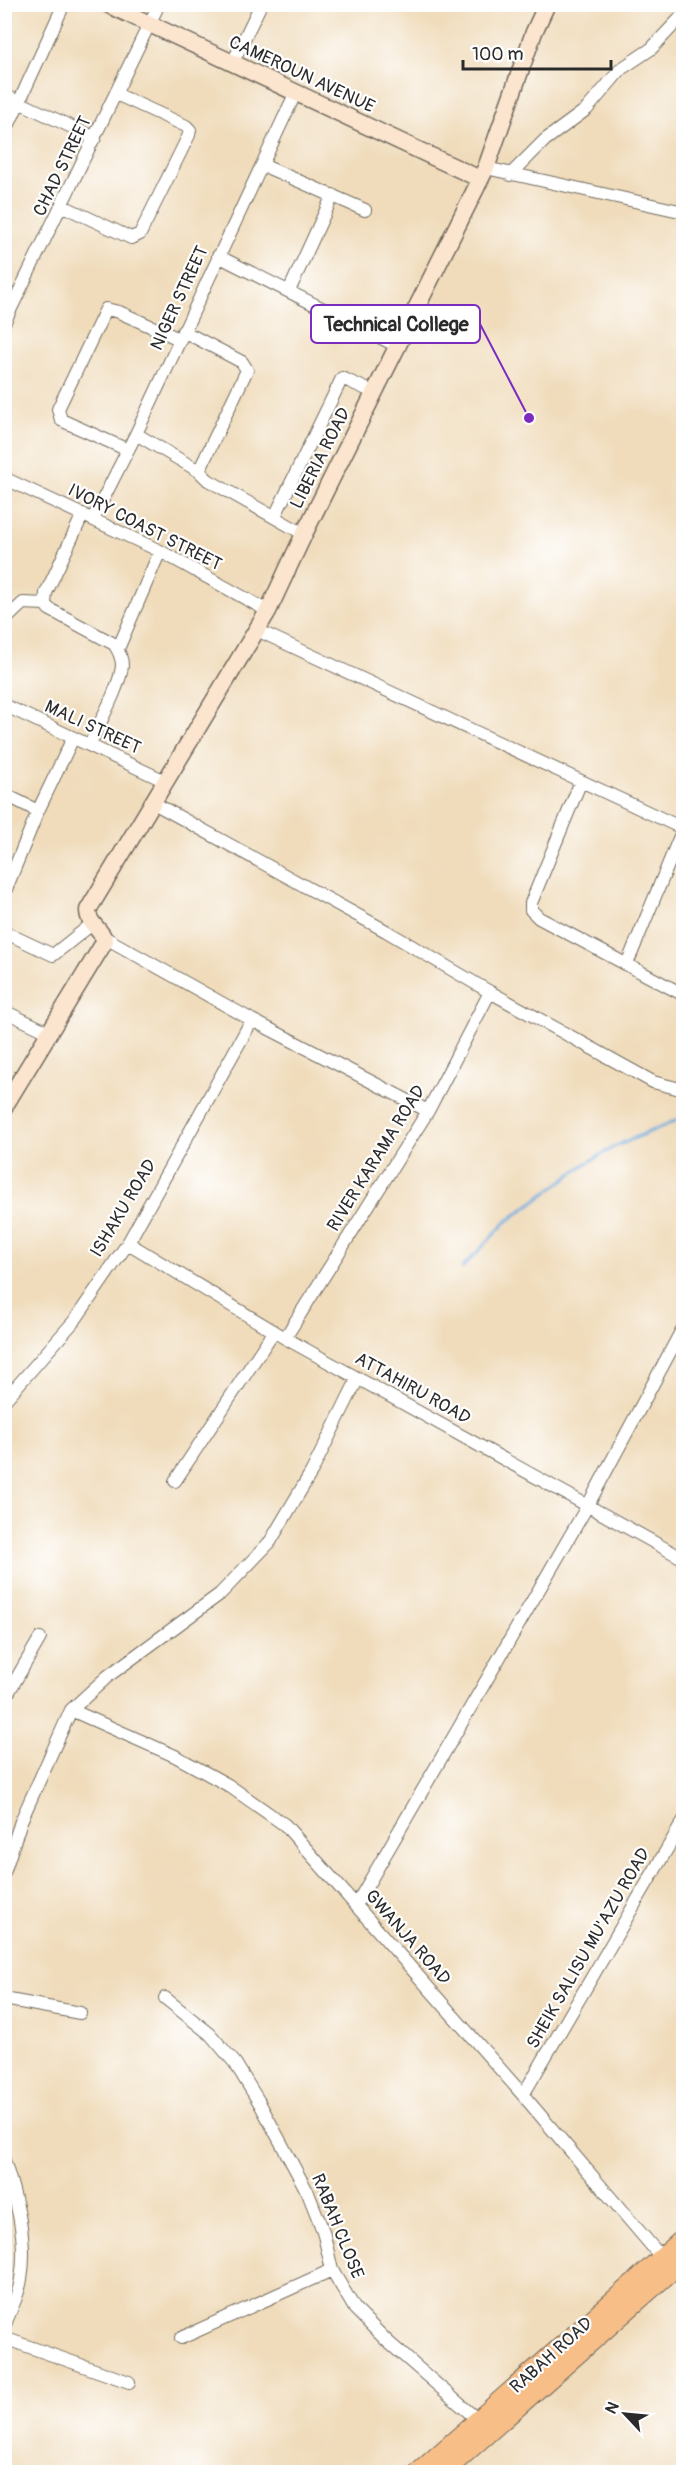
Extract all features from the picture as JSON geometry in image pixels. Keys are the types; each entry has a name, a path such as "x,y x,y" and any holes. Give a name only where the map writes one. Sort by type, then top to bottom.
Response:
{"main road":[{"name":"RABAH ROAD","path":"420,2472 684,2239"},
{"name":"RABAH ROAD","path":"443,2472 684,2259"}],"street":[{"path":"4,135 64,4"},
{"name":"CAMEROUN AVENUE","path":"107,4 296,92 483,174"},
{"name":"CHAD STREET","path":"5,320 63,206 159,4"},
{"path":"233,62 261,4"},
{"name":"LIBERIA ROAD","path":"90,917 152,802 268,611 483,174 534,32 547,4"},
{"path":"510,175 545,140 587,109 621,69 651,50 684,14"},
{"name":"NIGER STREET","path":"45,604 46,593 136,434 296,92"},
{"path":"63,206 131,238 136,237 140,234 189,135 190,130 186,126 116,94"},
{"path":"4,95 95,138"},
{"path":"262,165 364,210"},
{"path":"483,174 510,175 684,212"},
{"path":"289,291 333,195"},
{"path":"218,256 397,346"},
{"path":"128,450 61,420 58,408 106,309 181,335 242,362 248,369 199,471"},
{"path":"275,516 342,378 375,393"},
{"path":"136,434 199,471 208,480 304,534"},
{"name":"IVORY COAST STREET","path":"4,478 160,551 268,611"},
{"path":"118,650 160,551"},
{"path":"4,621 23,603 45,604 49,609 114,644 122,666 90,745"},
{"path":"257,630 683,829 627,964"},
{"name":"MALI STREET","path":"4,705 165,781"},
{"path":"4,894 38,811 74,738"},
{"path":"581,781 531,903 531,909 539,918 684,995"},
{"path":"4,794 38,811"},
{"path":"152,802 653,1082 684,1090"},
{"path":"4,932 53,955 90,917 104,937 252,1020 428,1112"},
{"path":"4,1107 105,941 104,937"},
{"name":"RIVER KARAMA ROAD","path":"285,1338 428,1112 490,992"},
{"path":"4,1011 48,1032"},
{"name":"ISHAKU ROAD","path":"4,1401 75,1320 128,1243 252,1020"},
{"name":"ATTAHIRU ROAD","path":"128,1243 285,1338 684,1559"},
{"path":"356,1905 588,1505 684,1326"},
{"path":"175,1481 274,1330"},
{"path":"4,1873 21,1821 71,1710 108,1676 220,1594 270,1542 312,1472 358,1378"},
{"path":"4,1700 40,1638"},
{"name":"GWANJA ROAD","path":"71,1710 175,1756 228,1785 285,1825 523,2095 662,2258"},
{"name":"SHEIK SALISU MU'AZU ROAD","path":"523,2095 684,1820"},
{"name":"RABAH CLOSE","path":"165,1998 210,2034 234,2063 259,2102 308,2193 323,2231 332,2270 355,2309 387,2342 479,2421"},
{"path":"4,1999 80,2013"},
{"path":"4,2160 16,2199 22,2235 21,2279 4,2327"},
{"path":"4,2190 16,2199"},
{"path":"181,2338 332,2270"},
{"path":"4,2338 129,2382"}],"waterway":[{"path":"462,1268 506,1222 584,1165 614,1147 684,1117"}],"place":[{"name":"Technical College","path":"529,418"}]}
